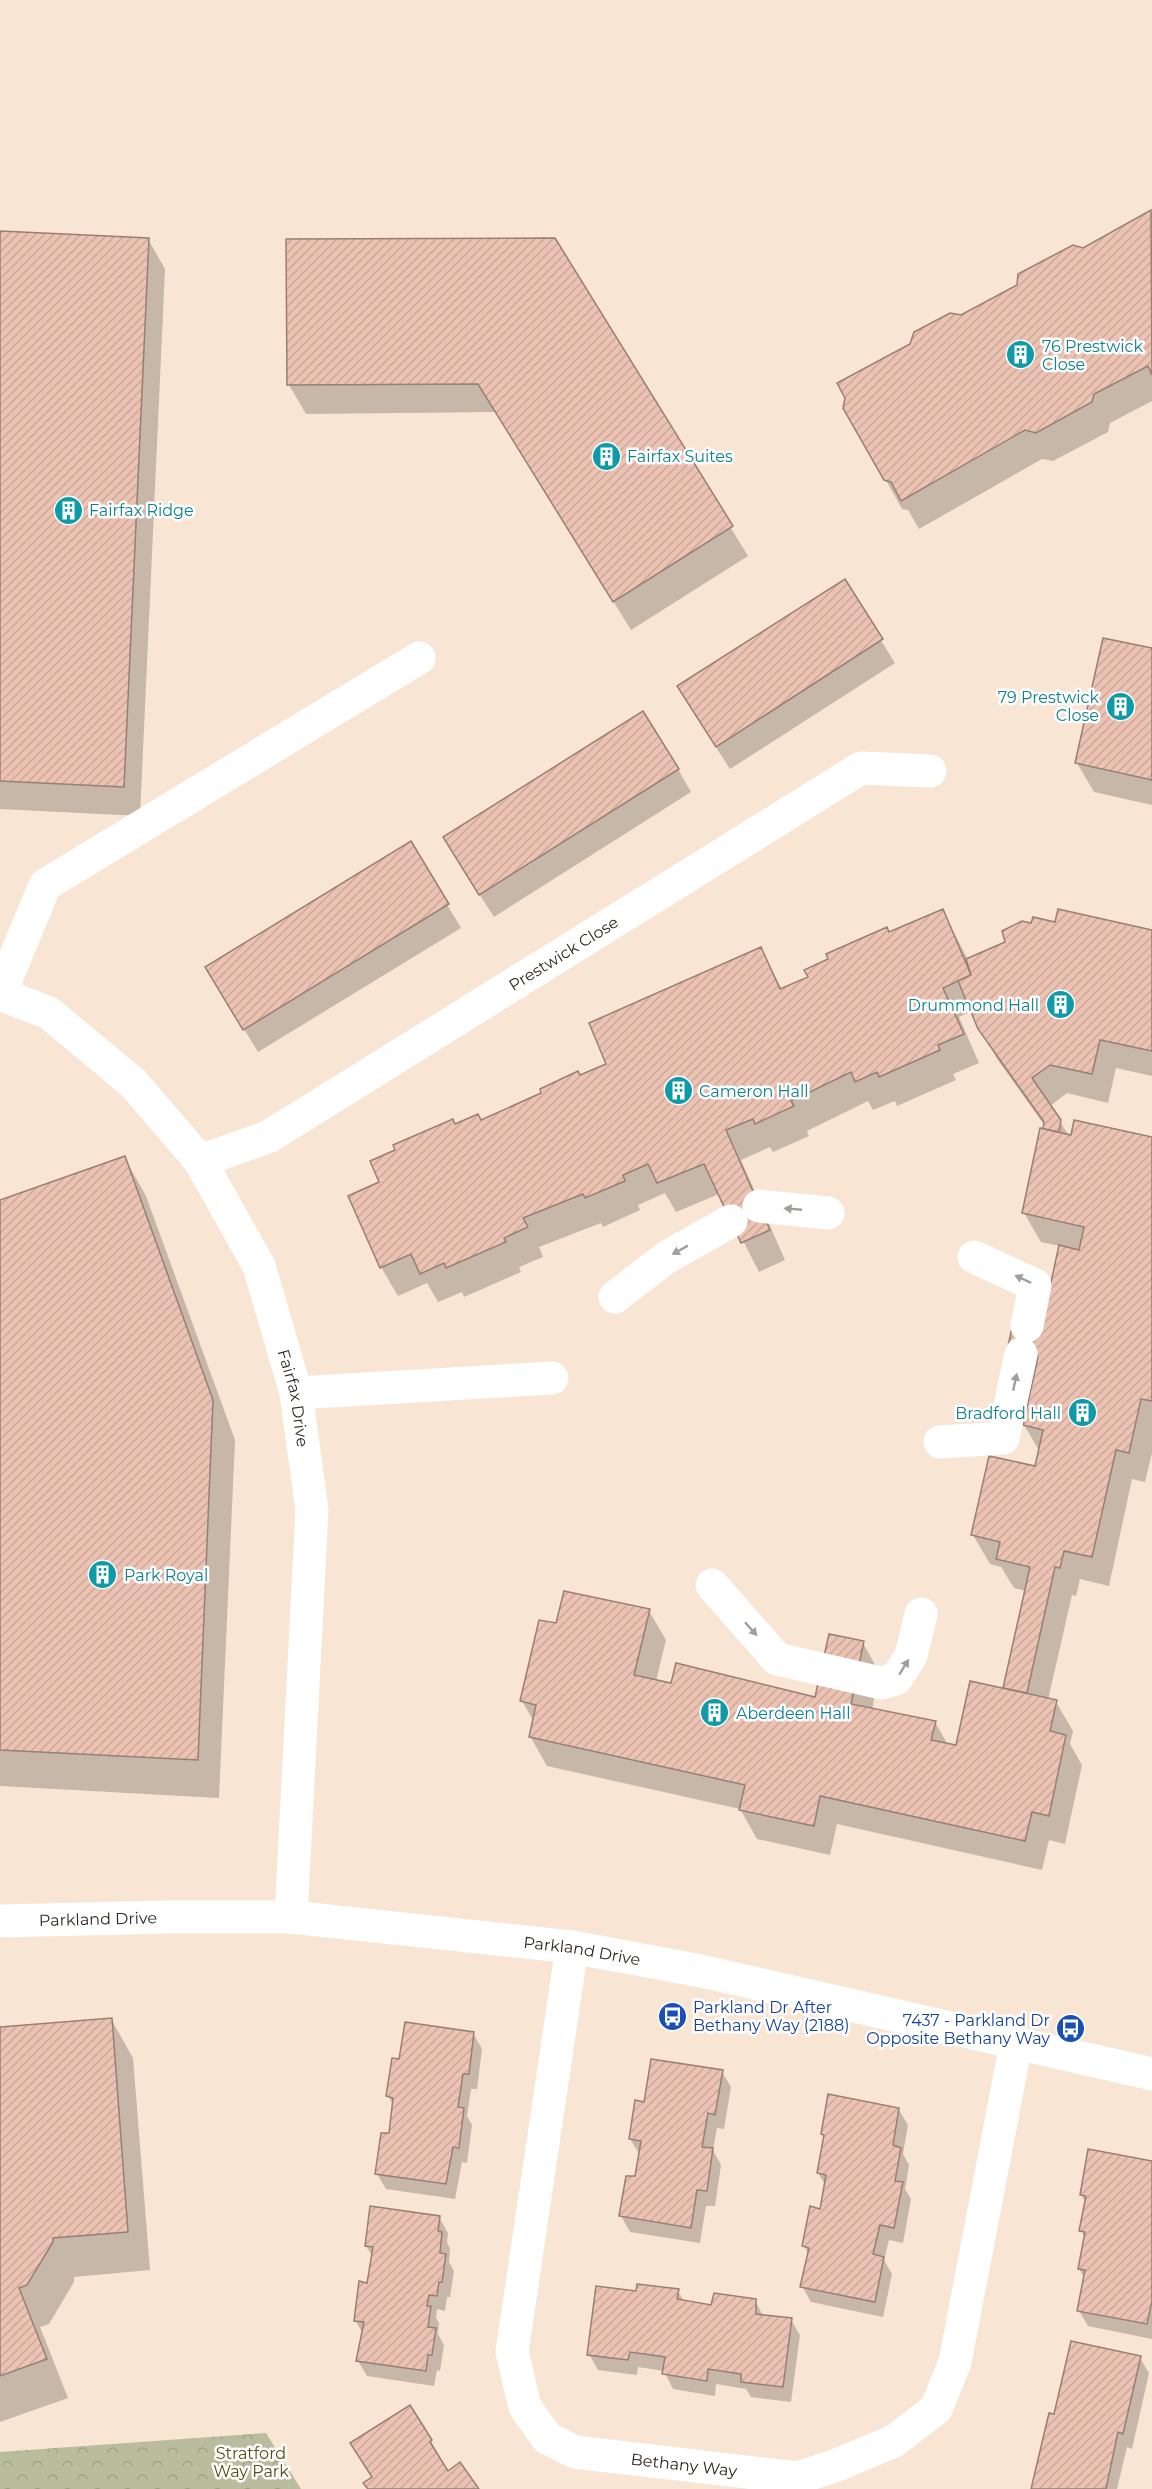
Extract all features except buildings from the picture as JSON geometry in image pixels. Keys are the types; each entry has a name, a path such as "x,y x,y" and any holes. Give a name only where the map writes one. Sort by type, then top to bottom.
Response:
{"street":[{"path":"0,994 45,885 419,658"},
{"name":"Prestwick Close","path":"200,1161 268,1137 861,768 930,771"},
{"name":"Fairfax Drive","path":"0,994 49,1014 133,1083 200,1161 259,1266 296,1393 312,1510 291,1917"},
{"path":"615,1297 667,1257 745,1214 828,1213"},
{"path":"940,1442 1003,1438 1035,1285 974,1257"},
{"path":"296,1393 552,1378"},
{"path":"712,1585 777,1659 881,1683 896,1679 911,1656 921,1614"},
{"name":"Parkland Drive","path":"0,1921 291,1917 572,1947 701,1971 1152,2074"},
{"name":"Bethany Way","path":"572,1947 512,2352 525,2407 547,2438 575,2452 798,2478 837,2465 894,2441 936,2409 955,2362 1016,2044"}],"green space":[{"name":"Stratford Way Park","path":"266,2433 301,2489 0,2489 0,2452"}],"place":[{"name":"76 Prestwick Close","path":"1021,355"},
{"name":"Fairfax Suites","path":"606,456"},
{"name":"Fairfax Ridge","path":"68,510"},
{"name":"79 Prestwick Close","path":"1120,706"},
{"name":"Drummond Hall","path":"1060,1005"},
{"name":"Cameron Hall","path":"678,1091"},
{"name":"Bradford Hall","path":"1082,1413"},
{"name":"Park Royal","path":"103,1575"},
{"name":"Aberdeen Hall","path":"715,1713"},
{"name":"Parkland Dr After Bethany Way (2188)","path":"672,2016"},
{"name":"7437 - Parkland Dr Opposite Bethany Way","path":"1071,2029"}]}
